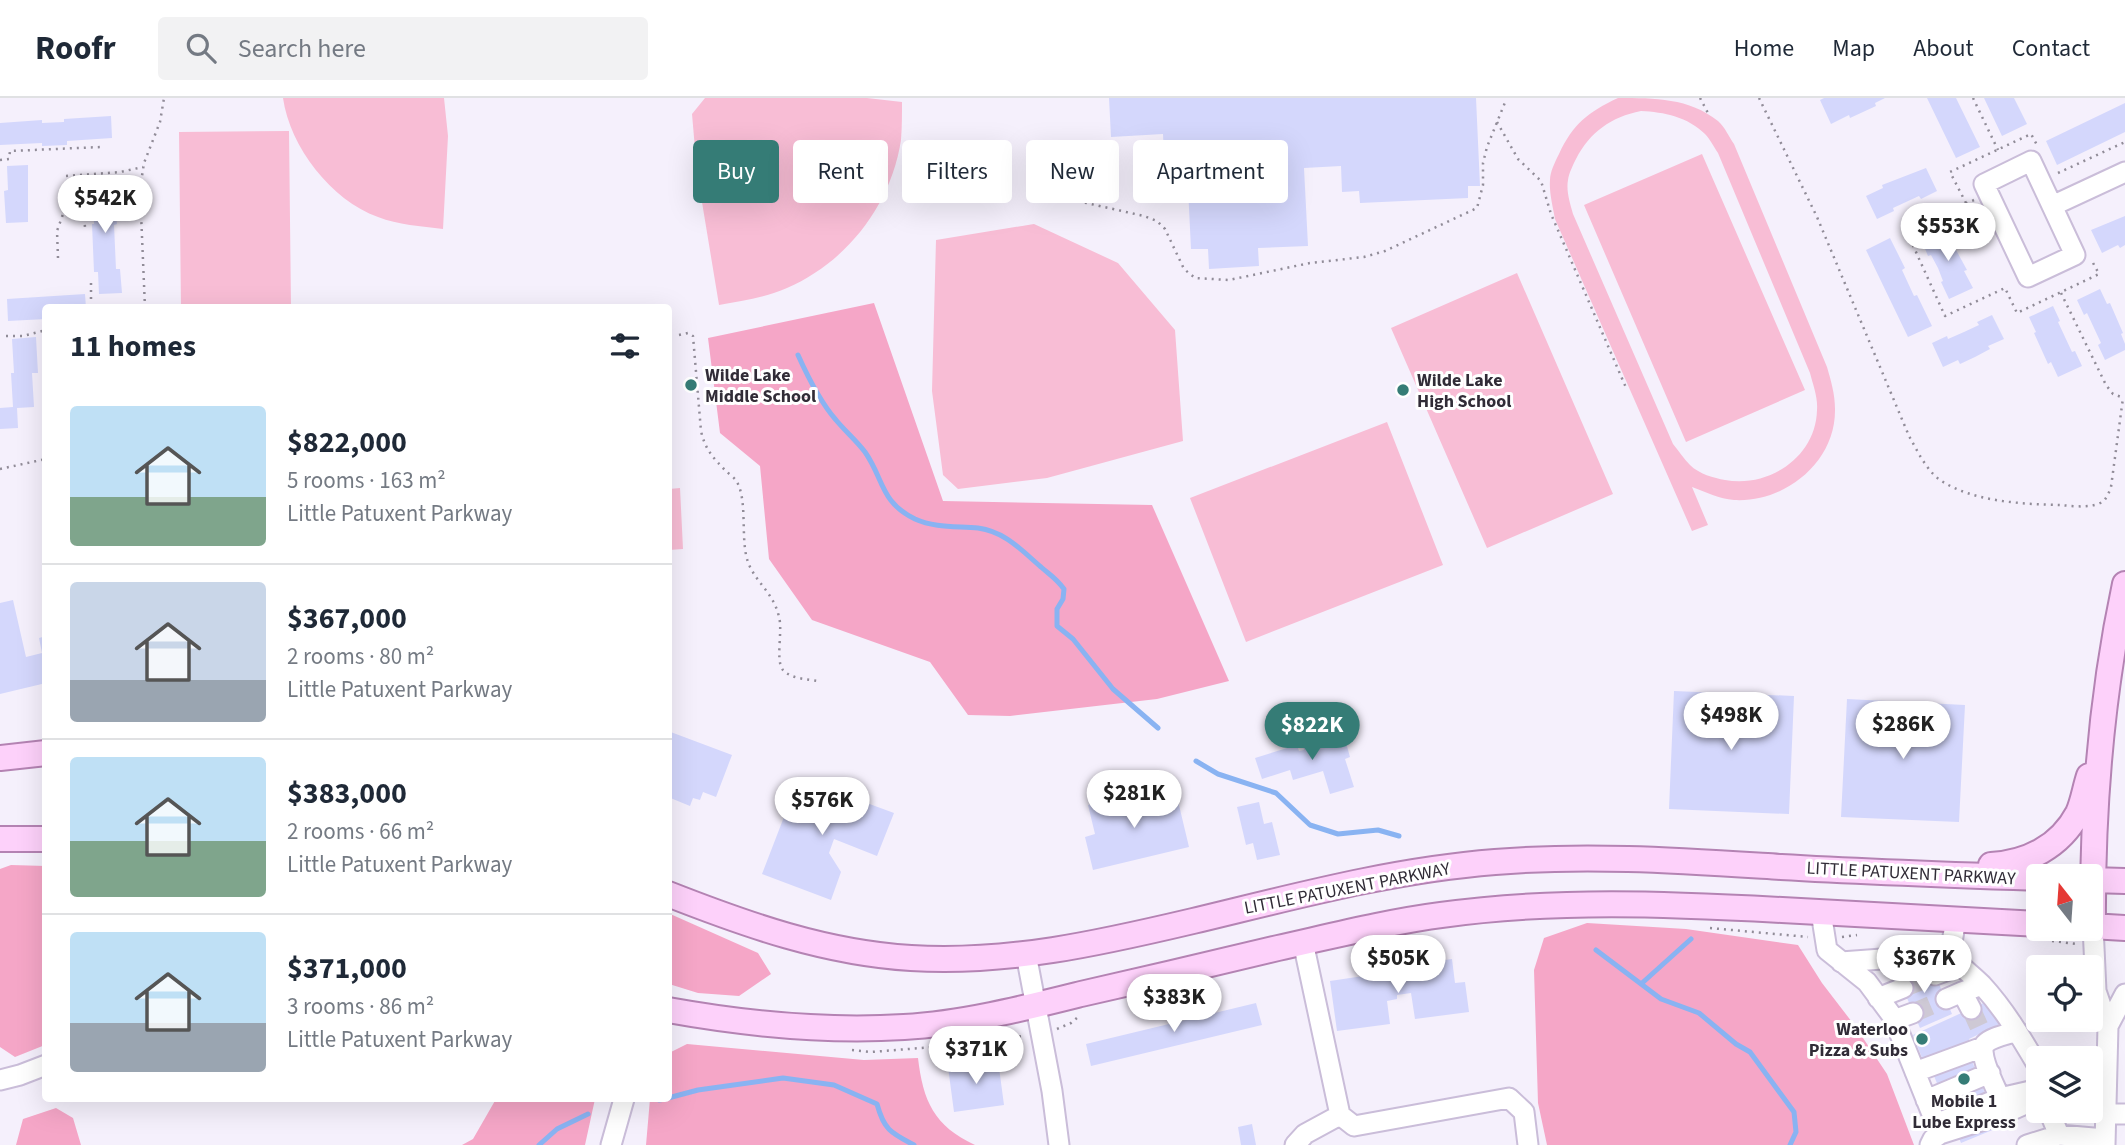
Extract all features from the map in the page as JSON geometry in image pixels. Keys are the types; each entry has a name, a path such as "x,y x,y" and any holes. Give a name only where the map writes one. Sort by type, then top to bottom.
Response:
{"main road":[{"path":"2093,864 2109,663 2125,583"},
{"path":"1881,873 2009,864 2034,857 2061,836 2079,811 2102,728"},
{"path":"0,758 42,753"},
{"path":"3,840 42,839"},
{"name":"LITTLE PATUXENT PARKWAY","path":"672,896 787,937 908,958 963,959 1026,954 1109,941 1357,883 1426,870 1494,862 1643,858 1881,873 2026,878"},
{"path":"2104,880 2125,881"},
{"path":"672,1011 722,1020 783,1026 845,1029 907,1027 974,1017 1303,942 1438,915 1497,908 1642,903 2026,922"},
{"path":"2104,927 2125,928"}],"street":[{"path":"2031,162 2058,203 2075,255 2028,277 1984,184 2031,162"},
{"path":"2058,203 2125,172"},
{"path":"1821,912 1827,950 1867,982 1894,1020 1927,1107"},
{"path":"1935,975 1954,960 1956,919"},
{"path":"1303,942 1340,1115 1354,1126 1509,1098 1524,1112 1528,1145"},
{"path":"2093,942 2096,991 2108,1026"},
{"path":"1026,954 1052,1091 1059,1145"},
{"path":"1841,962 1954,960 1982,985 2026,1046"},
{"path":"1959,1000 1982,985"},
{"path":"1878,998 1903,988"},
{"path":"2103,1046 2108,1026 2125,994"},
{"path":"1894,1020 1913,1013"},
{"path":"1927,1107 1988,1062 2017,1031"},
{"path":"1927,1107 1988,1062"},
{"path":"1927,1107 1988,1062"},
{"path":"1988,1062 2026,1082"},
{"path":"0,1080 42,1067"},
{"path":"2027,1145 2059,1135 2105,1142 2103,1096"},
{"path":"611,1145 623,1102"},
{"path":"1927,1107 2003,1114 2026,1102"},
{"path":"2105,1114 2125,1114"},
{"path":"1294,1145 1305,1134 1340,1115"},
{"path":"2054,1123 2059,1135"}],"path":[{"path":"145,304 140,189 143,167 159,122 164,98"},
{"path":"1700,98 1709,115"},
{"path":"1759,98 1817,217 1909,436 1938,479 1959,490 2018,502 2085,506 2099,503 2107,497 2111,487 2124,398 2113,394 2106,385 2061,293"},
{"path":"1973,98 1997,150"},
{"path":"1086,203 1157,221 1165,229 1184,269 1195,278 1229,280 1310,263 1364,257 1385,251 1477,208 1483,185 1483,163 1487,147 1506,100"},
{"path":"1497,122 1518,159 1541,181 1551,214 1627,390"},
{"path":"1966,204 1950,172 2031,134 2041,155"},
{"path":"2058,203 2051,176 2125,142"},
{"path":"0,160 9,159 10,151 101,147"},
{"path":"58,258 57,231 68,200 66,176 120,172 143,167"},
{"path":"82,175 85,229"},
{"path":"1989,193 1906,230 1945,316 2005,288 2017,313 2099,274 2093,262"},
{"path":"91,283 91,304"},
{"path":"6,336 23,336 42,331"},
{"path":"679,335 693,335 704,443 710,454 737,482 747,561 771,596 780,619 782,668 797,678 818,681"},
{"path":"0,469 42,460"},
{"path":"1710,928 1812,937"}],"shaded area":[{"path":"283,98 444,98 448,136 443,229 386,220 344,198 329,185 304,153 294,135"},
{"path":"705,98 867,98 902,102 901,140 888,184 888,140 793,140 793,203 879,203 863,229 847,247 809,277 762,297 719,305 702,203 779,203 779,140 694,140 692,114"},
{"path":"1618,98 1671,101 1707,113 1723,126 1734,144 1827,367 1833,388 1833,428 1827,446 1804,476 1789,486 1753,499 1728,499 1692,487 1708,525 1692,531 1555,219 1550,185 1554,164 1564,144 1582,120","holes":["1641,111 1667,114 1691,123 1707,136 1718,153 1810,373 1816,396 1815,427 1799,455 1773,474 1742,481 1707,475 1690,465 1673,444 1573,214 1568,184 1571,169 1582,149 1602,127 1620,117"]},
{"path":"289,131 291,304 181,304 179,132"},
{"path":"1702,154 1805,390 1686,442 1584,205"},
{"path":"1034,224 1118,263 1175,330 1183,441 1047,478 958,489 943,475 932,391 936,240"},
{"path":"1517,273 1613,494 1487,548 1391,328"},
{"path":"874,303 943,501 1152,505 1229,681 1157,699 1010,716 968,715 930,662 812,620 769,559 760,466 720,433 708,338"},
{"path":"1387,422 1443,565 1246,642 1190,498"},
{"path":"680,488 683,549 672,550 672,489"},
{"path":"11,865 42,866 42,1046 15,1057 0,1047 0,869"},
{"path":"672,915 758,953 771,974 739,996 698,993 672,985"},
{"path":"1587,923 1686,929 1798,945 1887,1074 1914,1145 1547,1145 1538,1103 1534,970 1544,938"},
{"path":"687,1044 864,1060 918,1058 923,1087 933,1110 950,1129 975,1145 646,1145 650,1102 672,1102 672,1052"},
{"path":"494,1102 594,1102 585,1145 462,1145 473,1139"},
{"path":"56,1108 73,1118 81,1145 16,1145 23,1119"}],"building":[{"path":"1109,98 1476,98 1480,186 1468,186 1468,198 1360,203 1359,191 1342,192 1341,166 1304,168 1308,246 1258,248 1259,266 1209,269 1208,249 1191,249 1189,203 1288,203 1288,140 1163,140 1163,134 1111,137"},
{"path":"1885,98 1875,103 1876,106 1831,124 1820,100"},
{"path":"1927,98 1956,98 1980,147 1956,158"},
{"path":"1984,98 2014,98 2027,124 2002,136"},
{"path":"2125,103 2125,132 2057,165 2046,141"},
{"path":"111,116 112,138 67,141 67,145 0,145 0,123 42,120 42,123 64,122 64,119"},
{"path":"28,165 28,222 6,223 4,191 8,190 7,166"},
{"path":"1926,168 1937,191 1893,208 1894,211 1877,219 1866,196 1883,188 1882,185"},
{"path":"112,177 117,224 114,225 116,269 120,269 122,293 99,294 98,272 94,272 93,203 89,203 88,179"},
{"path":"2125,216 2125,245 2120,248 2118,245 2102,253 2091,230"},
{"path":"1944,228 1967,270 1964,271 1973,288 1949,299 1938,268 1931,255 1928,256 1921,239"},
{"path":"1890,238 1905,268 1902,270 1914,296 1917,295 1932,326 1908,337 1866,250"},
{"path":"2100,289 2107,304 2110,303 2125,344 2125,350 2105,360 2098,345 2101,343 2087,313 2084,315 2077,300"},
{"path":"85,294 86,304 42,304 42,319 8,321 7,299"},
{"path":"2053,306 2072,352 2075,351 2082,366 2058,377 2051,362 2048,364 2029,317"},
{"path":"1992,315 2004,339 1960,364 1958,360 1943,367 1932,343 1979,325 1977,322"},
{"path":"36,337 38,373 32,373 34,407 17,408 18,428 0,429 0,408 13,407 12,339"},
{"path":"13,600 26,657 42,653 42,684 0,694 0,603"},
{"path":"1674,691 1794,696 1789,814 1669,809"},
{"path":"1847,699 1965,705 1959,822 1841,817"},
{"path":"672,732 732,755 716,797 703,792 700,800 693,798 690,806 672,799"},
{"path":"1343,732 1350,757 1345,759 1354,787 1330,794 1323,771 1293,780 1290,770 1262,779 1255,758 1297,745 1299,751 1304,750 1303,744"},
{"path":"799,778 894,813 877,856 834,839 829,853 841,872 831,900 762,874"},
{"path":"1150,790 1154,807 1178,801 1189,847 1093,870 1085,837 1095,834 1088,805"},
{"path":"1259,802 1264,824 1272,822 1280,855 1257,860 1253,843 1246,845 1237,807"},
{"path":"1452,959 1455,983 1465,982 1469,1012 1415,1019 1411,993 1397,995 1397,999 1387,1001 1390,1024 1337,1031 1330,981 1390,972 1390,968"},
{"path":"1929,961 1952,1014 1920,1028 1897,975"},
{"path":"1990,1000 2002,1023 1969,1039 1971,1044 1966,1046 1992,1111 2000,1108 2007,1124 1961,1143 1928,1061 1924,1063 1913,1035"},
{"path":"1256,1003 1262,1025 1091,1066 1086,1044"},
{"path":"998,1060 1004,1105 954,1112 948,1067"},
{"path":"1252,1124 1256,1145 1241,1145 1238,1127"}],"waterway":[{"path":"798,355 825,405 865,452 895,505 923,522 988,530 1020,548 1064,589 1063,599 1057,609 1057,626 1073,639 1113,689 1158,728"},
{"path":"1196,761 1218,774 1276,793 1310,825 1338,834 1378,830 1399,836"},
{"path":"1641,984 1691,939"},
{"path":"1596,950 1661,999 1699,1013 1736,1044 1750,1052 1794,1112 1796,1132 1790,1145"},
{"path":"672,1097 698,1090 783,1078 834,1085 877,1104 882,1120 890,1130 914,1145"},
{"path":"539,1145 557,1129 588,1114"}],"tunnel":[{"path":"1903,988 1935,975"},
{"path":"1913,1013 1946,999"},
{"path":"1971,1009 1982,1033"}],"place":[{"name":"Wilde Lake Middle School","path":"691,385"},
{"name":"Wilde Lake High School","path":"1403,390"},
{"name":"Waterloo Pizza & Subs","path":"1922,1039"},
{"name":"Mobile 1 Lube Express","path":"1964,1079"}]}
